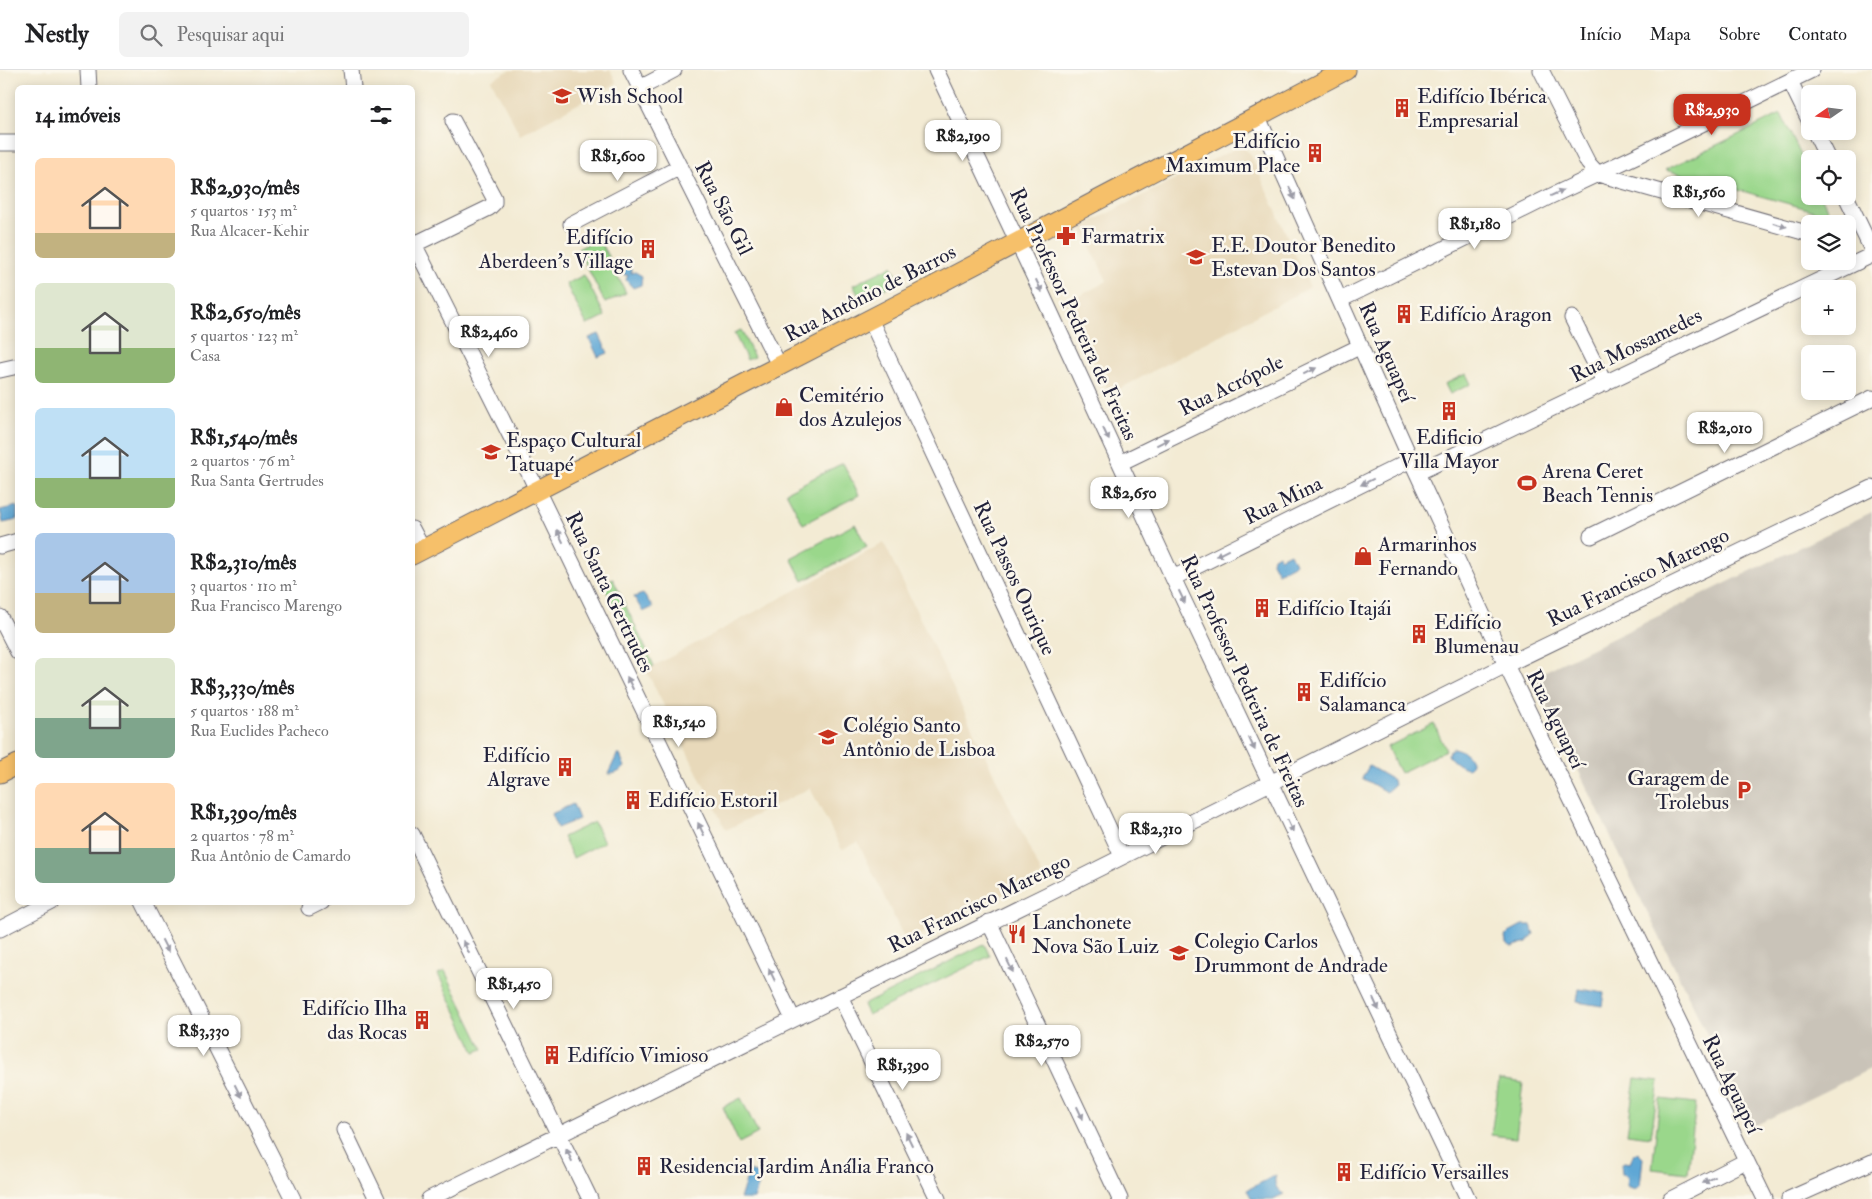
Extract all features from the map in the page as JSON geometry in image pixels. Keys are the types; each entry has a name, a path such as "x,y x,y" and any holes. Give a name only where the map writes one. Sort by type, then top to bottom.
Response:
{"main road":[{"name":"Rua Antônio de Barros","path":"418,553 1346,70"},
{"path":"0,773 15,766"}],"street":[{"path":"88,70 89,85"},
{"path":"351,70 353,85"},
{"name":"Rua São Gil","path":"631,70 779,365"},
{"path":"640,88 674,70"},
{"name":"Rua Professor Pedreira de Freitas","path":"936,70 1269,782 1468,1199"},
{"path":"1541,70 1588,163 1598,174 1801,231"},
{"path":"1340,300 1812,70"},
{"path":"1790,81 1801,104"},
{"name":"Rua Aguapeí","path":"1258,116 1414,466 1506,665 1765,1199"},
{"path":"415,242 489,208 494,203 494,198 453,121"},
{"path":"0,143 15,143"},
{"path":"570,224 680,167"},
{"path":"1850,205 1872,250"},
{"name":"Rua Santa Gertrudes","path":"415,244 537,490 793,1019"},
{"name":"Rua Mossamedes","path":"1856,260 1872,255"},
{"name":"Rua Mossamedes","path":"1414,466 1604,384 1831,270"},
{"path":"1572,318 1604,384"},
{"name":"Rua Passos Ourique","path":"870,319 1122,856"},
{"name":"Rua Acrópole","path":"1120,464 1361,346"},
{"path":"0,370 15,367"},
{"path":"1591,536 1872,398"},
{"name":"Rua Mina","path":"1173,578 1414,466"},
{"name":"Rua Francisco Marengo","path":"429,1199 1506,665 1872,488"},
{"path":"0,546 15,542"},
{"path":"0,617 15,646"},
{"path":"418,858 560,1134 590,1199"},
{"path":"0,929 46,905"},
{"path":"145,905 292,1199"},
{"path":"989,922 1120,1199"},
{"path":"840,996 938,1199"},
{"path":"344,1130 377,1199"},
{"path":"1671,1199 1746,1161"},
{"path":"1789,1199 1872,1162"}],"shaded area":[{"name":"Wish School","path":"510,70 610,70 617,83 520,135 491,80"},
{"name":"E.E. Doutor Benedito Estevan Dos Santos","path":"1242,147 1250,153 1310,287 1110,394 1067,303 1107,281 1081,227 1234,149"},
{"name":"Garagem de Trolebus","path":"1872,512 1872,1068 1752,1127 1533,677"},
{"name":"Colégio Santo Antônio de Lisboa","path":"884,543 1042,875 906,942 858,842 842,850 810,788 726,830 646,670"}],"green space":[{"path":"1781,114 1801,155 1801,205 1825,205 1830,215 1823,215 1808,209 1665,170"},
{"path":"599,238 626,293 605,303 578,249"},
{"path":"892,266 900,281 861,300 853,285"},
{"path":"584,275 605,316 587,325 566,284"},
{"path":"741,330 754,357 747,360 734,333"},
{"path":"1466,374 1471,384 1450,394 1445,384"},
{"path":"843,463 859,495 803,524 786,492"},
{"path":"855,524 867,547 803,581 791,558"},
{"path":"613,579 654,666 646,670 603,584"},
{"path":"1434,724 1446,750 1400,773 1387,747"},
{"path":"594,822 604,842 573,858 563,837"},
{"path":"984,944 990,956 868,1015 863,1005"},
{"path":"445,971 483,1049 475,1052 438,974"},
{"path":"1635,1078 1659,1081 1651,1137 1627,1134"},
{"path":"1499,1079 1523,1083 1516,1138 1491,1135"},
{"path":"741,1098 758,1133 739,1143 723,1107"},
{"path":"1660,1099 1696,1103 1688,1173 1652,1169"}],"water":[{"path":"628,265 631,268 631,273 635,272 642,276 641,285 633,288 626,280 628,275 624,275 624,268"},
{"path":"599,334 608,353 598,357 589,338"},
{"path":"15,506 15,520 3,523 0,510"},
{"path":"1290,553 1295,564 1278,573 1272,562 1273,557 1278,554 1280,558"},
{"path":"643,594 653,607 643,612 634,597"},
{"path":"1453,748 1467,755 1472,764 1468,768 1457,764 1448,755 1449,751"},
{"path":"617,755 620,755 625,767 613,774 608,774"},
{"path":"1369,766 1393,780 1394,785 1386,792 1362,778"},
{"path":"573,804 579,819 557,828 551,814"},
{"path":"1522,925 1531,925 1534,934 1527,942 1512,947 1506,943 1505,936"},
{"path":"1579,989 1604,993 1602,1006 1577,1002"},
{"path":"1638,1153 1643,1158 1640,1185 1635,1189 1627,1186 1628,1176 1622,1173 1621,1164 1624,1162 1630,1163 1634,1154"},
{"path":"749,1171 762,1175 754,1199 740,1199"},
{"path":"1276,1175 1276,1186 1284,1194 1273,1199 1252,1199 1247,1190"}],"place":[{"name":"Wish School","path":"562,96"},
{"name":"Edifício Ibérica Empresarial","path":"1402,108"},
{"name":"Edifício Maximum Place","path":"1315,153"},
{"name":"Farmatrix","path":"1066,236"},
{"name":"Edifício Aberdeen's Village","path":"648,249"},
{"name":"E.E. Doutor Benedito Estevan Dos Santos","path":"1196,257"},
{"name":"Edifício Aragon","path":"1404,314"},
{"name":"Cemitério dos Azulejos","path":"784,407"},
{"name":"Edificio Villa Mayor","path":"1449,411"},
{"name":"Espaço Cultural Tatuapé","path":"491,452"},
{"name":"Arena Ceret Beach Tennis","path":"1527,483"},
{"name":"Armarinhos Fernando","path":"1363,556"},
{"name":"Edifício Itajái","path":"1262,608"},
{"name":"Edifício Blumenau","path":"1419,634"},
{"name":"Edifício Salamanca","path":"1304,692"},
{"name":"Colégio Santo Antônio de Lisboa","path":"828,737"},
{"name":"Edifício Algrave","path":"565,767"},
{"name":"Garagem de Trolebus","path":"1744,790"},
{"name":"Edifício Estoril","path":"633,800"},
{"name":"Lanchonete Nova São Luiz","path":"1017,934"},
{"name":"Colegio Carlos Drummont de Andrade","path":"1179,953"},
{"name":"Edifício Ilha das Rocas","path":"422,1020"},
{"name":"Edifício Vimioso","path":"552,1055"},
{"name":"Residencial Jardim Anália Franco","path":"644,1166"},
{"name":"Edifício Versailles","path":"1344,1172"}]}
